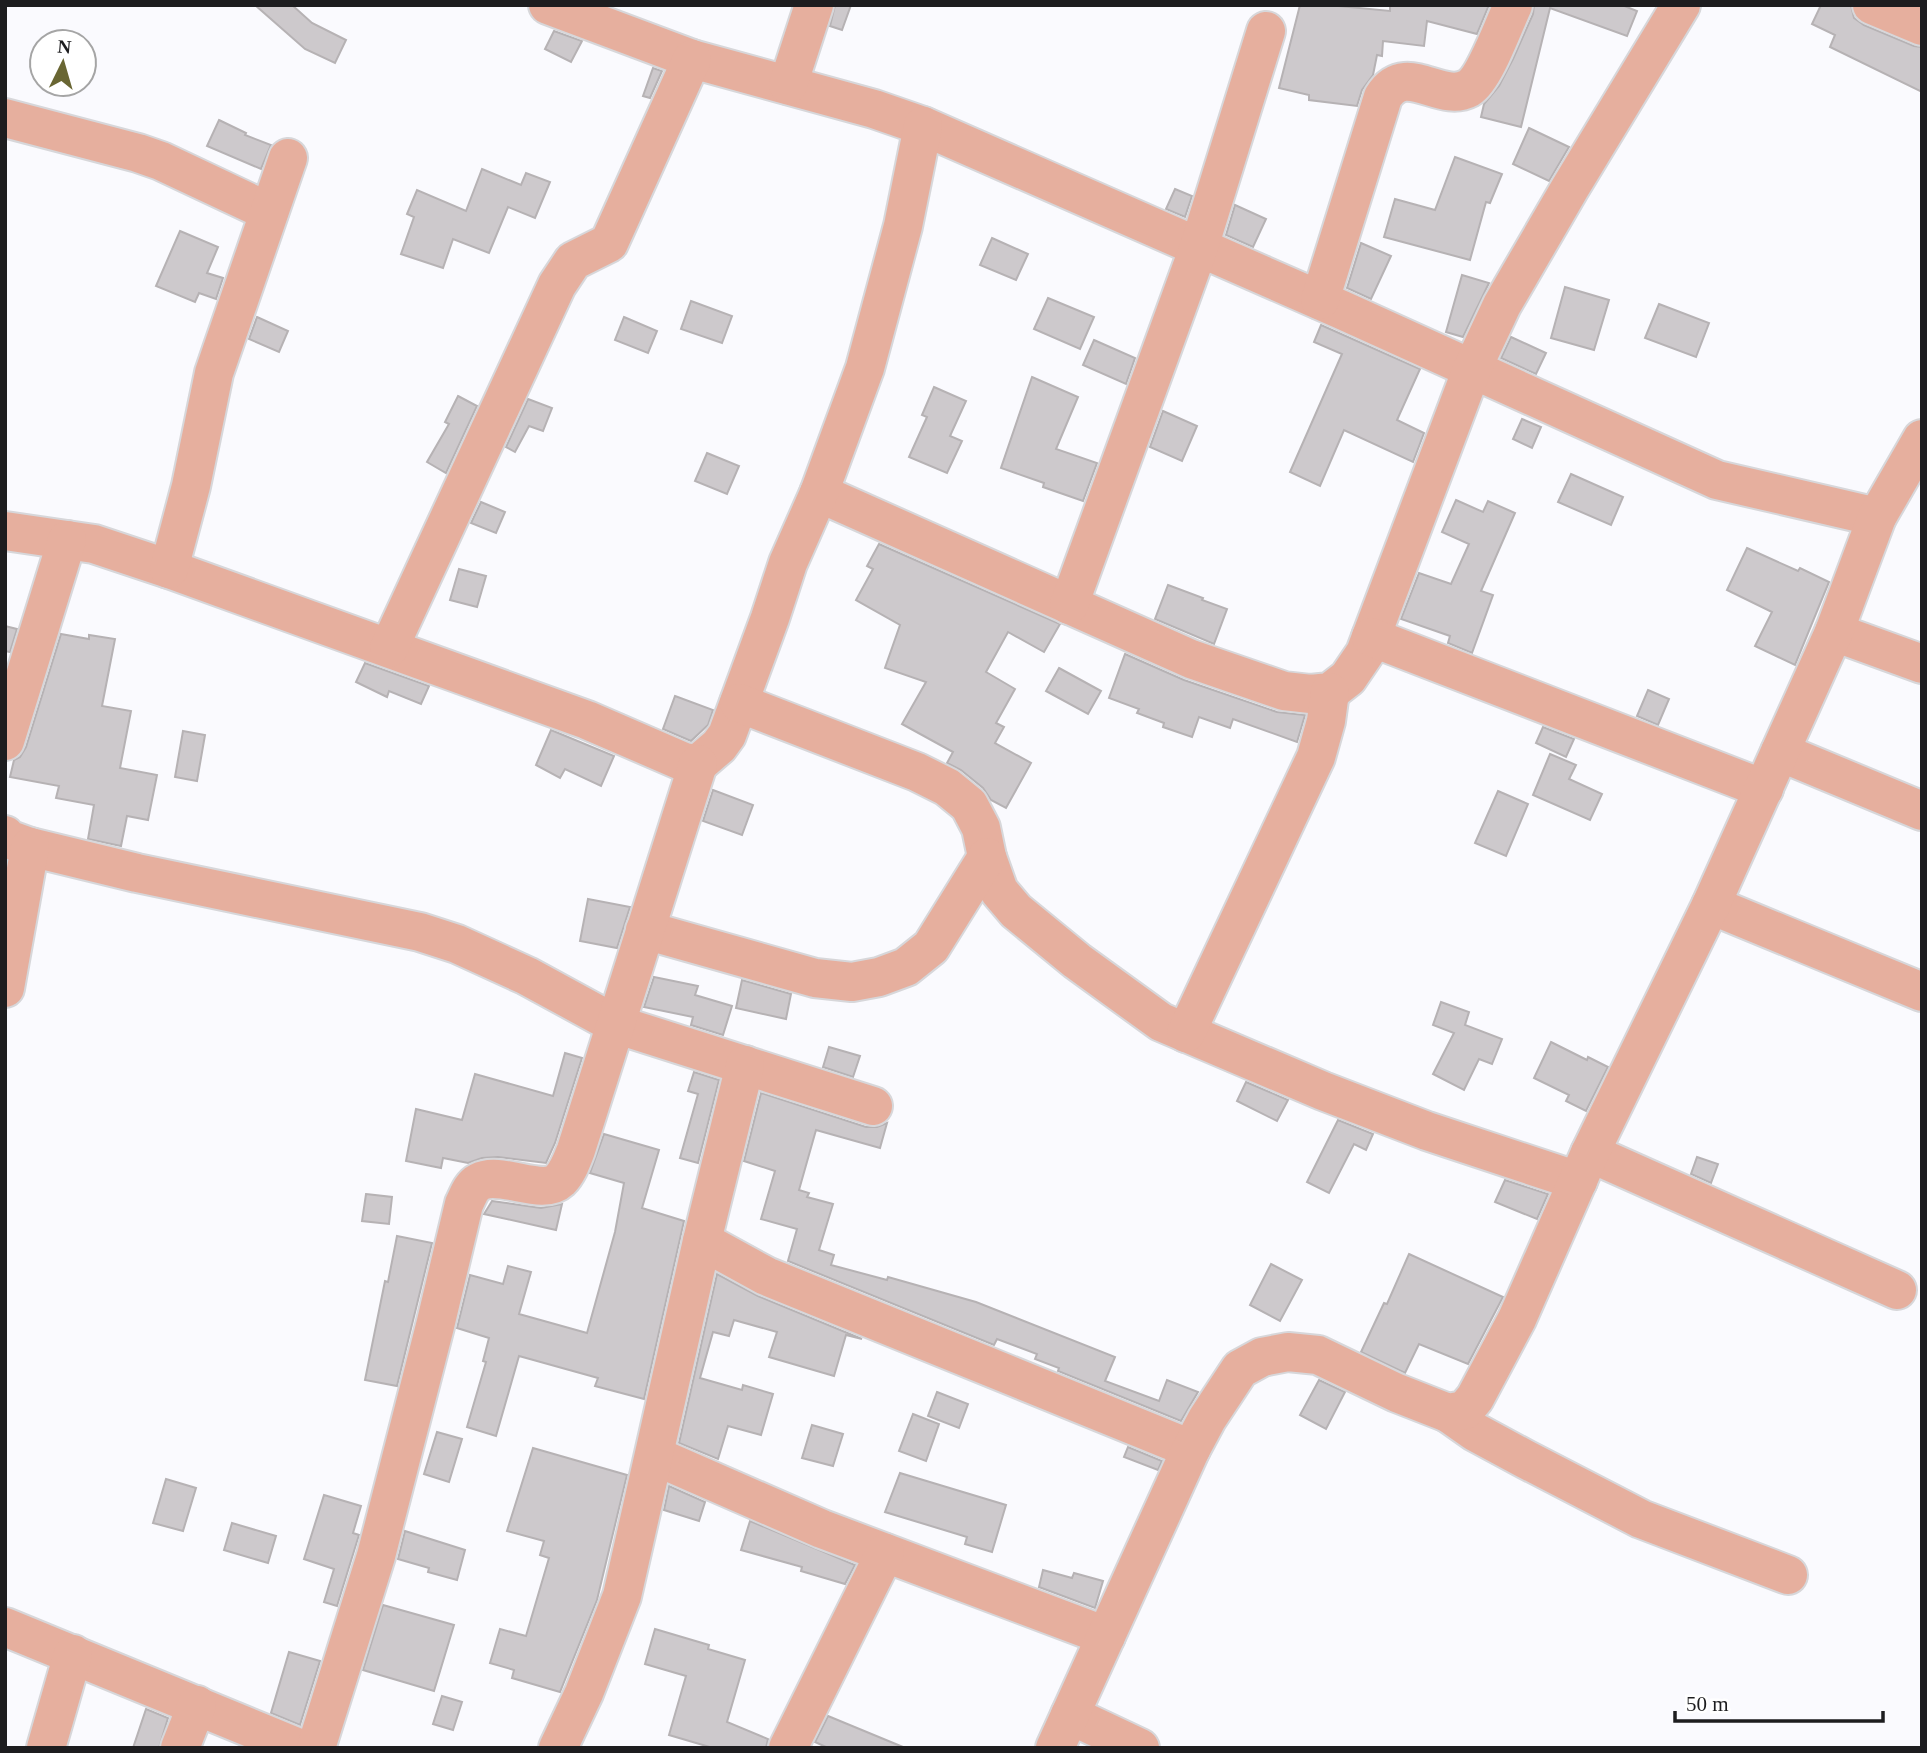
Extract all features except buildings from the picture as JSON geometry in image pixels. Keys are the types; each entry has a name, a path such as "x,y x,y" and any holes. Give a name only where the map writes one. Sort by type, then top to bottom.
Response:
{"street":[{"path":"548,5 692,59 874,109 923,126 1320,300 1717,480 1877,517"},
{"path":"788,85 814,5"},
{"path":"1320,300 1383,97 1389,87 1400,82 1454,91 1469,88 1483,72 1513,5"},
{"path":"819,493 1191,659 1284,691 1311,694 1330,692 1348,678 1365,653 1472,369 1524,265 1681,5"},
{"path":"1872,5 1922,26"},
{"path":"1069,605 1199,247 1266,31"},
{"path":"389,648 557,285 573,261 609,243 692,59"},
{"path":"5,118 150,157 270,212"},
{"path":"316,1748 376,1556 464,1204 472,1188 481,1180 497,1179 551,1185 560,1180 576,1150 698,764 719,746 727,735 788,563 819,493 865,369 903,226 923,126"},
{"path":"169,569 191,486 214,373 288,158"},
{"path":"1448,1413 1465,1410 1475,1398 1517,1319 1584,1167 1711,905 1835,632 1877,517 1922,439"},
{"path":"5,531 94,544 169,569 587,720 684,762 698,764"},
{"path":"5,741 66,540"},
{"path":"1835,632 1922,664"},
{"path":"1371,637 1764,789"},
{"path":"1186,1033 1316,757 1326,721 1330,692"},
{"path":"739,703 917,772 947,787 969,805 981,828 987,857 999,891 1016,911 1077,961 1161,1021 1323,1091 1427,1130 1584,1167 1897,1290"},
{"path":"1780,752 1922,811"},
{"path":"5,988 18,841 137,873 420,932 457,944 527,976 615,1024 873,1106"},
{"path":"645,930 816,978 852,982 906,967 931,947 987,857"},
{"path":"1711,905 1922,992"},
{"path":"558,1748 584,1693 622,1596 702,1241 745,1065"},
{"path":"702,1241 766,1276 1191,1449"},
{"path":"1140,1748 1063,1732 1191,1449 1240,1369 1262,1357 1288,1352 1318,1355 1397,1393 1448,1413 1515,1454 1641,1519 1788,1575"},
{"path":"655,1456 822,1529 1106,1636"},
{"path":"788,1748 886,1553"},
{"path":"5,1627 299,1748"},
{"path":"46,1748 73,1654"},
{"path":"180,1748 197,1705"}]}
